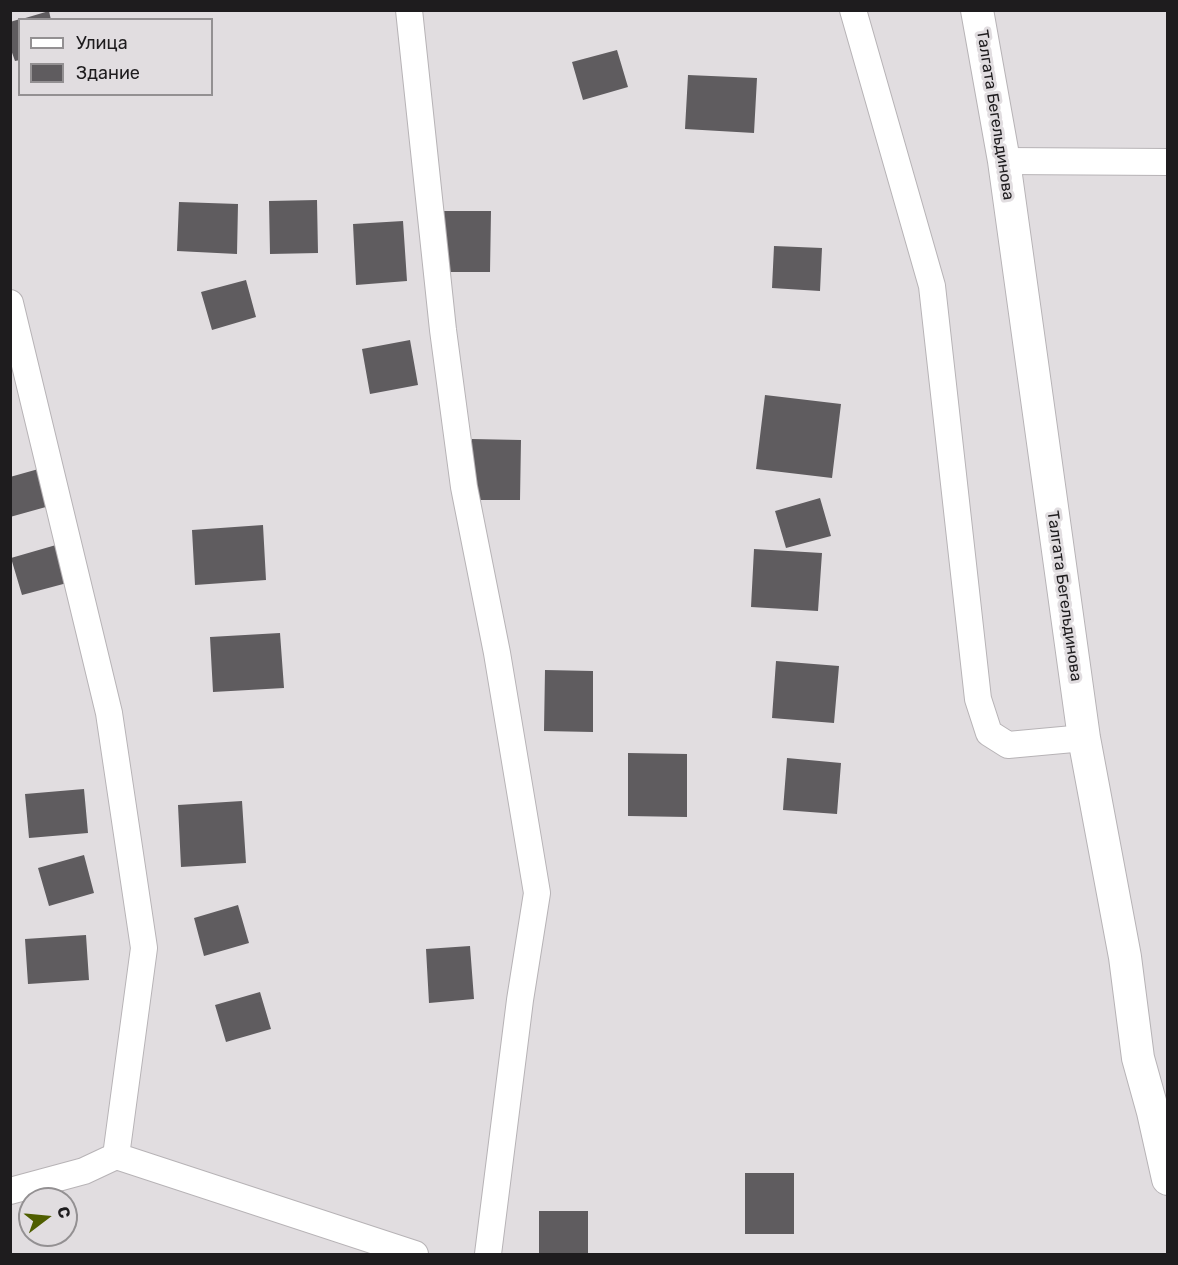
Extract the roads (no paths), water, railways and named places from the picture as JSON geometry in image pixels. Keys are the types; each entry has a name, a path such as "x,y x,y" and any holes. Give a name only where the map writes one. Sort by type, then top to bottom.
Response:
{"street":[{"path":"409,10 443,330 464,487 497,653 537,893 520,1000 488,1254"},
{"path":"853,10 932,286 978,699 989,733 1008,745 1084,738"},
{"name":"Талгата Бегельдинова","path":"977,10 1004,161 1084,738 1125,957 1138,1058 1153,1112 1167,1179"},
{"path":"1004,161 1167,162"},
{"path":"10,303 109,712 144,948 116,1156"},
{"path":"10,1191 84,1171 116,1156 415,1254"}]}
